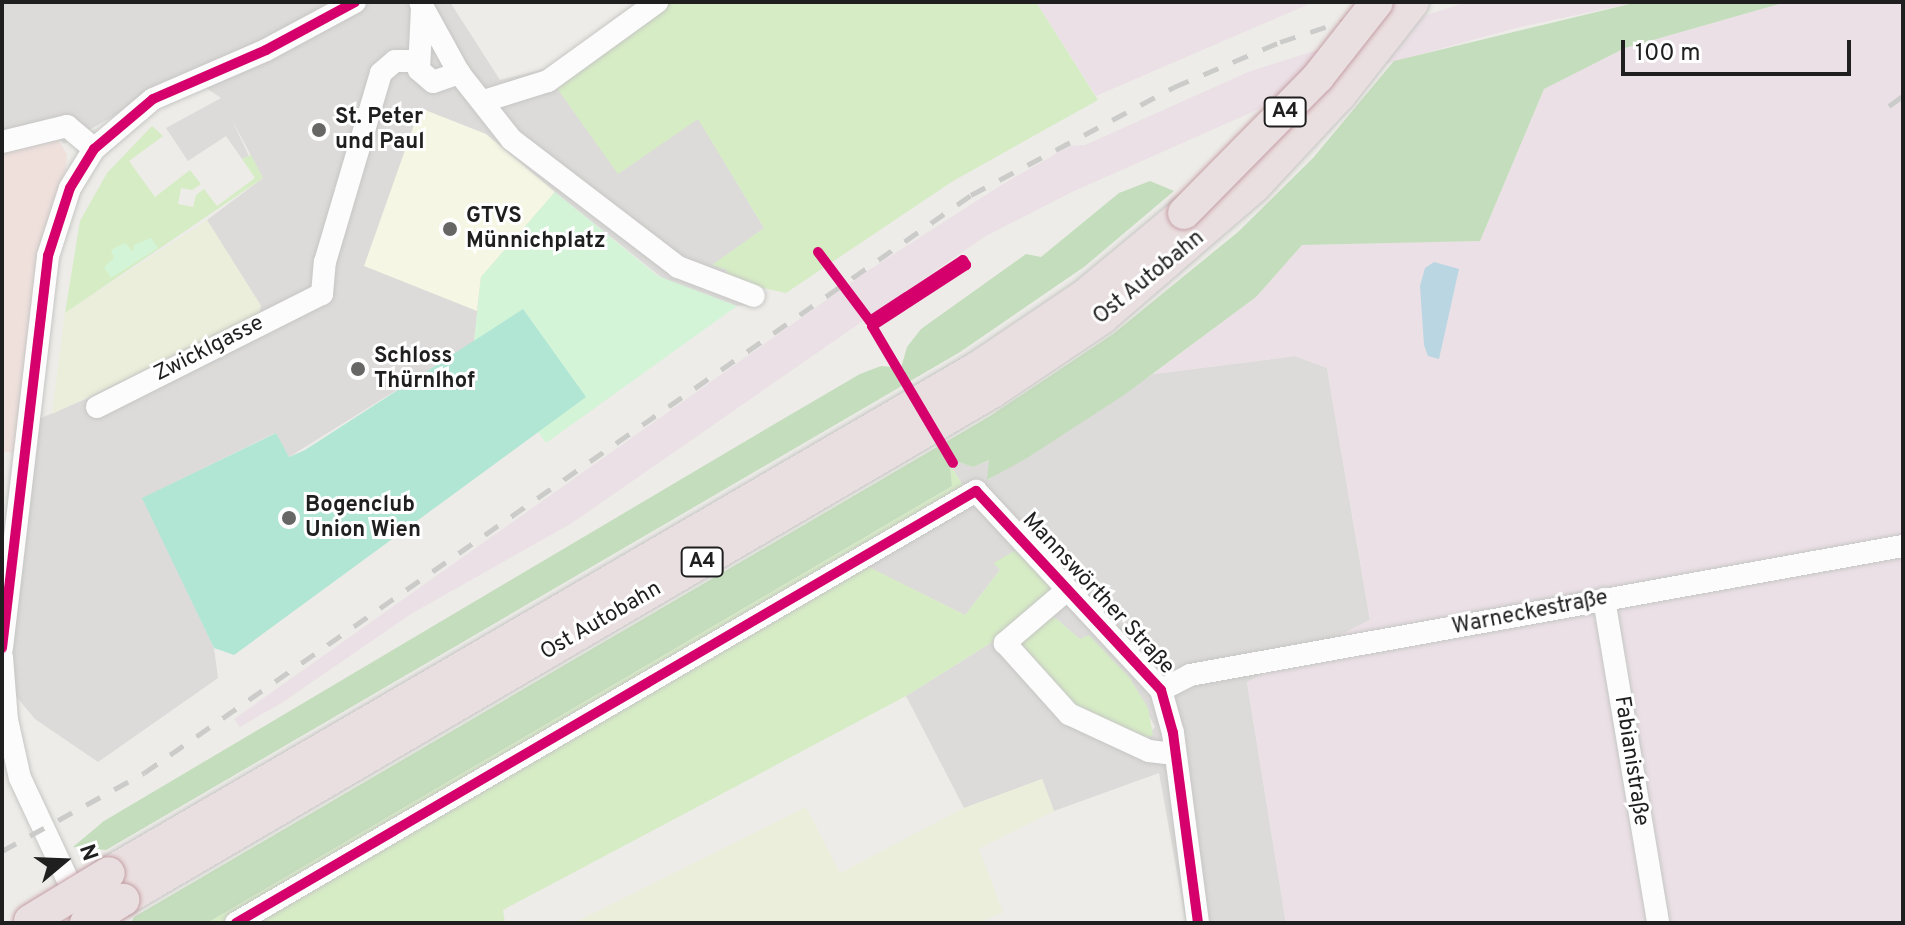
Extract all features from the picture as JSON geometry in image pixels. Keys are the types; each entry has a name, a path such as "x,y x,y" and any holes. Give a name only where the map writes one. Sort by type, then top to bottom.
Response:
{"highway":[{"name":"Ost Autobahn","path":"87,923 116,886 977,368 1084,296 1184,213 1318,77 1377,2"},
{"name":"Ost Autobahn","path":"28,922 116,886 992,392 1102,318 1255,186 1340,95 1413,2"}],"street":[{"path":"2,648 48,256 60,209 94,149 153,99 355,2"},
{"path":"484,101 548,81 657,2"},
{"path":"421,5 417,61 433,82 459,73"},
{"path":"421,5 459,73 512,140 678,267 754,296"},
{"name":"Zwicklgasse","path":"97,407 322,294 325,262 345,207 346,181 381,73 395,61 417,61"},
{"path":"2,142 67,126 94,149"},
{"name":"Mannswörther Straße","path":"236,923 976,491 1161,690 1175,754 1198,923"},
{"name":"Warneckestraße","path":"1161,690 1190,675 1903,546"},
{"path":"1067,590 1005,643 1069,714 1149,751 1175,754"},
{"name":"Fabianistraße","path":"1604,599 1658,923"},
{"path":"2,657 7,720 20,778 87,923"}],"shaded area":[{"path":"2,2 450,2 500,80 544,69 618,173 698,118 764,228 713,265 727,270 725,276 752,305 737,306 662,278 555,192 481,277 474,342 289,457 275,433 143,498 214,648 218,678 98,762 35,719 15,695 11,629 34,421 88,398 261,306 207,220 263,178 231,118 249,156 242,159 226,136 188,161 166,128 221,98 187,75 64,144 58,138 2,150"},
{"path":"1036,2 1314,2 1096,96"},
{"path":"1467,2 1638,2 1516,28 1320,82 1072,192 984,237 572,523 411,614 283,702 240,727 234,719 866,272 1006,182 1070,146 1085,145 1248,72"},
{"path":"1786,2 1903,2 1903,923 1286,923 1247,682 1370,620 1327,368 1295,356 1153,374 1256,297 1302,245 1480,241 1544,89 1625,48"},
{"name":"GTVS Münnichplatz","path":"420,108 486,134 555,192 481,277 477,311 364,266"},
{"path":"58,138 67,155 66,169 40,254 16,453 2,452 2,150"},
{"path":"207,220 261,306 259,316 52,414 65,313"},
{"path":"1295,356 1327,368 1370,620 1247,682 1286,923 1186,923 1159,773 1054,811 1042,779 964,808 906,696 1000,637 1146,736 1155,727 1129,677 1089,636 1080,640 995,563 1000,570 965,615 866,566 966,491 950,464 956,461 973,467 990,460 988,480 1153,374"},
{"path":"1042,779 1054,811 979,849 1003,912 978,923 573,923 806,807 840,873 964,808"}],"green space":[{"path":"666,2 1036,2 1098,100 953,181 786,293 758,287 725,276 727,270 712,265 764,228 698,119 618,174 554,84"},
{"path":"1638,2 1786,2 1625,48 1544,89 1480,241 1302,245 1256,297 1124,395 1027,458 987,480 989,460 973,467 956,461 950,465 952,486 207,923 131,923 134,917 990,416 1113,334 1238,232 1313,158 1394,61"},
{"path":"152,126 163,136 129,161 155,197 190,170 201,184 192,190 181,188 178,204 193,207 196,195 204,189 217,206 255,178 242,159 251,155 263,178 65,313 80,221 107,173"},
{"path":"1150,181 1174,191 1084,267 960,352 106,850 73,847 104,821 860,374 881,366 901,368 907,347 921,329 1026,254 1041,257 1119,193"},
{"path":"555,192 658,276 737,306 546,443 474,342 481,277"},
{"path":"151,238 158,248 111,278 104,267 114,258 111,250 125,243 133,252 134,245"},
{"name":"Bogenclub Union Wien","path":"523,309 586,397 234,655 214,648 142,498 276,433 289,457 305,450"},
{"path":"950,464 966,491 867,566 965,615 1000,570 994,563 1019,548 1052,586 1052,615 1080,639 1089,635 1129,677 1148,708 1153,735 1144,739 1090,720 1000,637 906,696 503,910 505,923 207,923 952,486"}],"water":[{"path":"1434,262 1459,269 1439,359 1428,356 1424,345 1420,286 1425,268"}],"railway":[{"path":"2,851 144,773 971,195 1174,87 1280,42 1401,2"},
{"path":"1889,106 1903,96"}],"cycle path":[{"path":"2,648 48,256 70,188 94,149 153,99 266,50 355,2"},
{"path":"818,252 870,321 963,260 966,265 872,326 953,463"},
{"path":"236,923 976,491 1161,690 1173,733 1198,923"}],"place":[{"name":"St. Peter und Paul","path":"319,130"},
{"name":"GTVS Münnichplatz","path":"450,229"},
{"name":"Schloss Thürnlhof","path":"358,369"},
{"name":"Bogenclub Union Wien","path":"289,518"}]}
